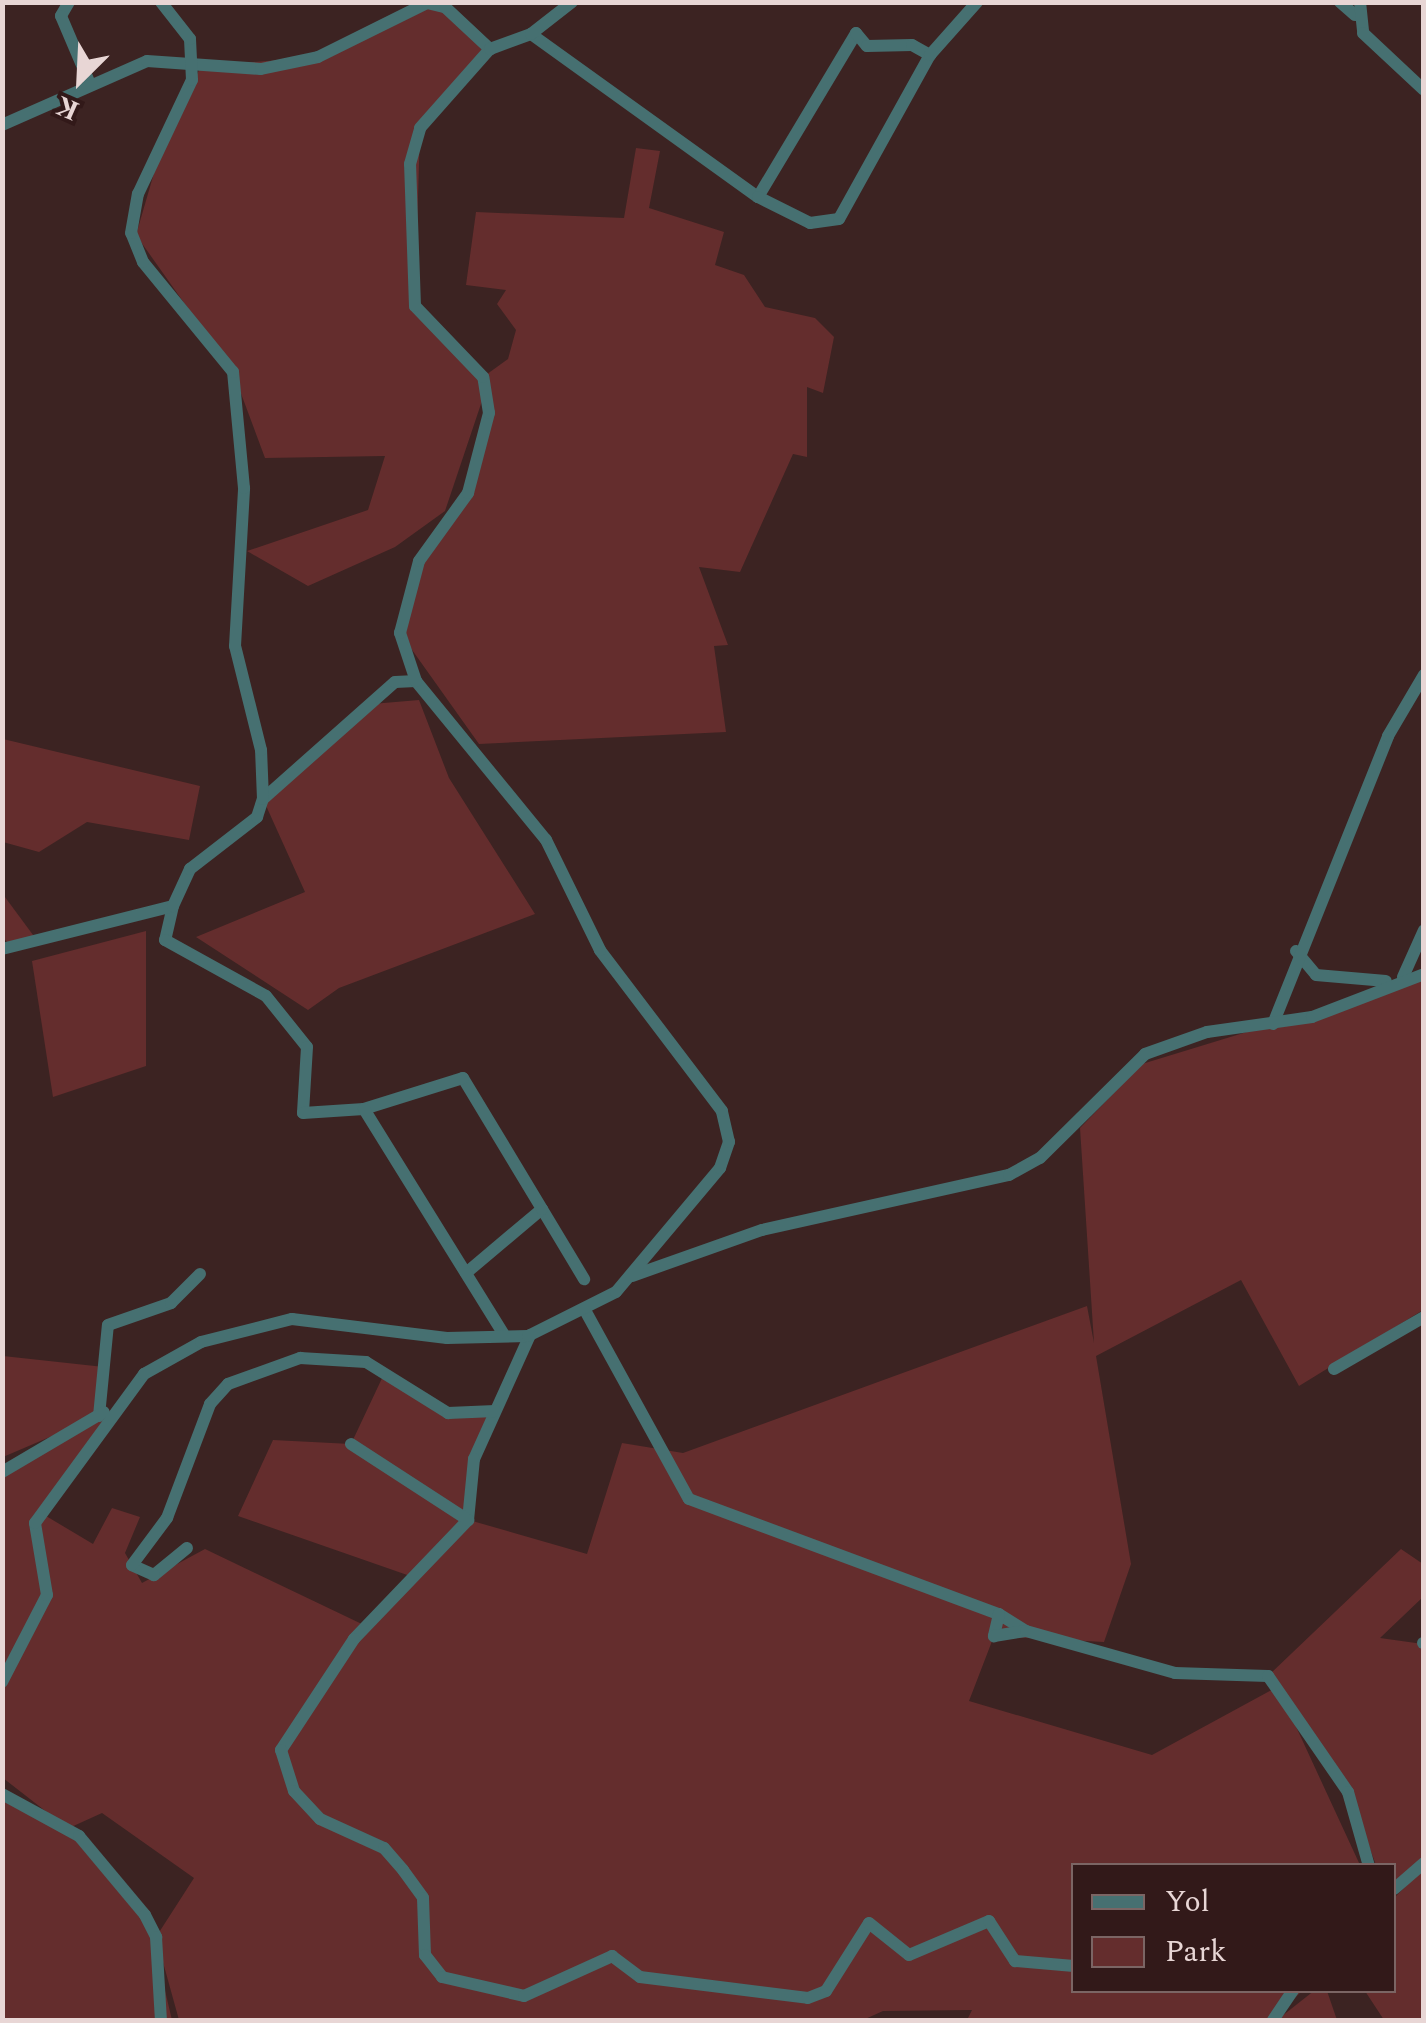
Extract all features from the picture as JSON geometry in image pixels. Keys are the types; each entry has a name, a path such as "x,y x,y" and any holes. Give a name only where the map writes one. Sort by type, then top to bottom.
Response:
{"street":[{"path":"69,2 61,16 90,84"},
{"path":"160,2 184,28 192,66 138,194 132,234 143,262 233,372 244,488 236,646 261,750 263,799 257,817 190,868 173,906 165,940 266,996 306,1046 303,1113 364,1109 463,1078 584,1279"},
{"path":"2,1472 99,1416 176,1352 278,1321 505,1336 530,1335 586,1312 632,1276 720,1168 730,1142 722,1111 600,950 521,805 457,740 404,659 400,608 419,561 468,493 489,412 482,377 415,306 410,164 420,128 490,49 531,34 572,2"},
{"path":"531,34 758,198 810,222 839,219 930,56 977,2"},
{"path":"1340,2 1358,9 1424,90"},
{"path":"2,125 147,60 262,69 318,57 427,4 445,7 490,49"},
{"path":"758,198 856,33 867,46 912,45 930,56"},
{"path":"263,799 395,682 404,659"},
{"path":"1273,1024 1296,952 1424,676"},
{"path":"395,682 416,681"},
{"path":"2,949 173,906"},
{"path":"1396,979 1424,930"},
{"path":"1296,952 1316,975 1396,979"},
{"path":"632,1276 762,1230 1009,1175 1040,1158 1126,1064 1207,1032 1273,1024 1396,979 1424,974"},
{"path":"364,1109 505,1336"},
{"path":"466,1274 542,1209"},
{"path":"99,1416 108,1325 171,1303 200,1274"},
{"path":"586,1312 689,1499 999,1614 1026,1631 1160,1670 1268,1676 1348,1792 1368,1863"},
{"path":"1334,1369 1424,1317"},
{"path":"530,1335 474,1459 468,1520 354,1639 281,1750 294,1791 320,1820 384,1848 404,1870 422,1898 425,1955 442,1978 524,1996 612,1956 640,1978 808,1998 826,1991 869,1924 909,1954 989,1921 1015,1961 1071,1966"},
{"path":"187,1548 154,1575 132,1565 167,1518 210,1404 228,1384 300,1358 366,1362 448,1412 495,1411"},
{"path":"2,1682 48,1595 35,1523 117,1400"},
{"path":"352,1444 468,1520"},
{"path":"999,1614 994,1636 1026,1631"},
{"path":"2,1794 79,1836 145,1915 162,2020"},
{"path":"1396,1887 1424,1862"},
{"path":"1273,2020 1292,1993"}],"green space":[{"path":"435,5 490,49 420,128 415,306 483,377 508,359 516,330 497,304 506,290 466,285 476,212 624,218 636,148 660,151 649,208 724,232 715,265 744,275 765,307 815,318 834,337 823,393 807,387 807,457 793,454 740,572 699,567 728,645 714,646 726,732 479,744 400,633 403,599 483,456 484,395 445,511 395,547 308,586 247,551 368,510 385,456 265,458 233,372 136,235 161,149 201,66 318,57"},
{"path":"419,700 449,778 535,914 339,988 308,1010 196,937 305,892 263,799 372,704"},
{"path":"3,739 200,786 189,840 87,822 39,852 3,842"},
{"path":"2,893 36,939 10,946 3,937"},
{"path":"146,931 146,1066 53,1097 32,961"},
{"path":"1423,978 1423,1310 1299,1386 1241,1280 1096,1356 1131,1564 1104,1642 994,1636 969,1701 1152,1755 1275,1688 1268,1676 1401,1549 1423,1564 1423,1597 1380,1638 1423,1644 1423,2020 1384,2020 1366,1993 1396,1993 1396,1896 1416,1876 1396,1889 1396,1863 1375,1863 1352,1801 1286,1705 1359,1863 1071,1863 1071,1993 1300,1993 1272,2020 967,2020 972,2010 883,2011 863,2020 179,2020 156,1937 194,1878 102,1813 69,1828 149,1923 172,2020 3,2020 2,1789 48,1813 3,1778 3,1471 110,1414 41,1513 93,1544 112,1508 140,1517 125,1553 142,1583 205,1549 366,1626 413,1577 238,1516 273,1440 351,1444 384,1374 448,1412 495,1411 474,1459 469,1520 587,1554 622,1443 683,1453 1087,1306 1094,1343 1080,1128 1142,1064"},
{"path":"3,1356 104,1367 99,1416 3,1457"},
{"path":"1311,1993 1328,1993 1337,2020 1277,2020"}]}
